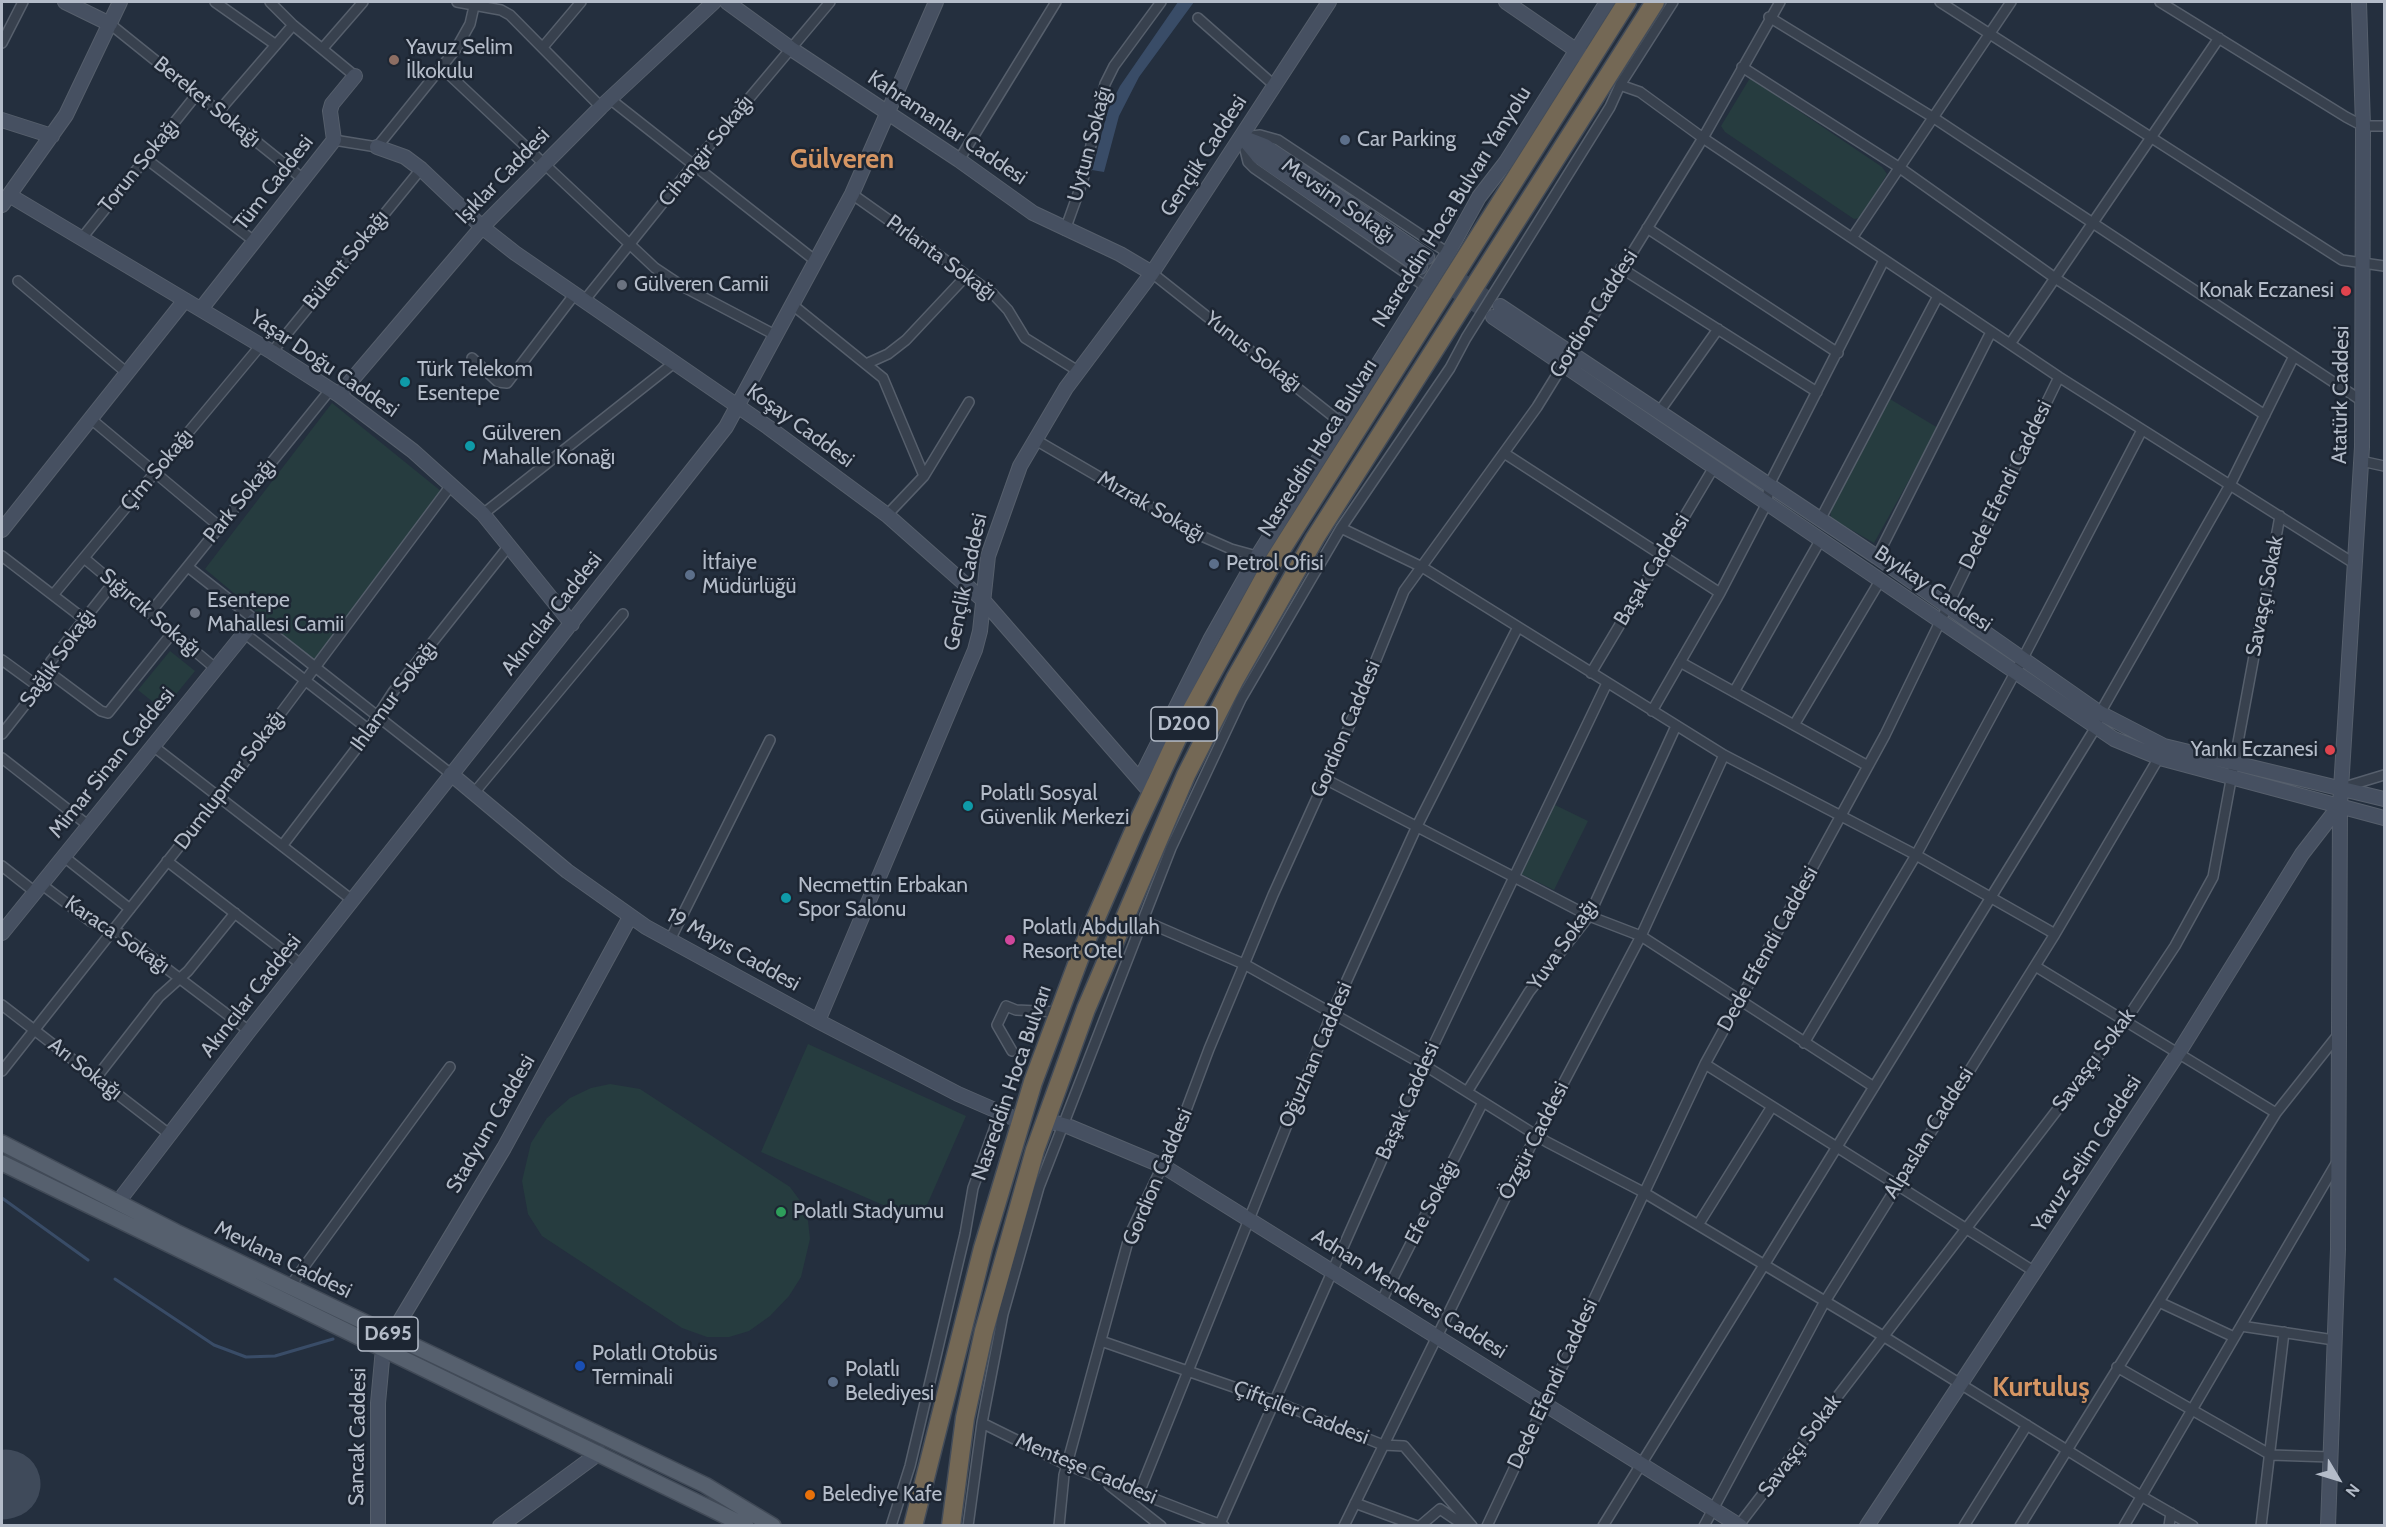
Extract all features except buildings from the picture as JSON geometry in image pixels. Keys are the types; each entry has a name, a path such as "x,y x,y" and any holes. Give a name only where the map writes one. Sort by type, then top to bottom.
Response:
{"highway":[{"name":"Nasreddin Hoca Bulvarı","path":"913,1526 962,1330 1020,1121 1058,1012 1146,786 1229,638 1265,559 1583,55 1627,2"},
{"name":"Nasreddin Hoca Bulvarı","path":"951,1526 965,1418 984,1331 1054,1122 1086,1009 1137,884 1186,776 1235,679 1336,505 1655,2"}],"main road":[{"name":"Mevlana Caddesi","path":"2,1143 290,1286 386,1342 725,1520 746,1526"},
{"name":"Mevlana Caddesi","path":"2,1163 386,1342 705,1485 773,1526"}],"street":[{"path":"2,43 23,2"},
{"path":"66,2 110,24"},
{"path":"5,200 52,136 76,96 120,2"},
{"path":"215,2 276,45"},
{"path":"270,2 293,25 355,76"},
{"path":"323,48 363,2"},
{"path":"457,2 475,3 501,10 510,15 605,103 694,164 817,262"},
{"path":"543,47 581,2"},
{"name":"Işıklar Caddesi","path":"335,392 482,227 605,103 714,2"},
{"name":"Kahramanlar Caddesi","path":"727,2 790,48 959,160 1033,213 1120,254 1152,273"},
{"name":"Cihangir Sokağı","path":"472,358 498,382 507,383 579,298 629,245 830,2"},
{"path":"959,160 1056,2"},
{"name":"Uytun Sokağı","path":"1065,230 1083,180 1105,84 1114,66 1161,2"},
{"name":"Gençlik Caddesi","path":"819,1021 964,679 980,631 988,556 997,526 1034,439 1078,371 1152,273 1329,2"},
{"path":"1506,2 1583,55"},
{"name":"Nasreddin Hoca Bulvarı Yanyolu","path":"1347,427 1479,196 1583,55 1607,2"},
{"path":"968,1526 982,1422 1003,1314 1039,1187 1054,1122 1171,848 1241,699 1341,528 1450,368 1672,2"},
{"name":"Gordion Caddesi","path":"1059,1526 1066,1465 1130,1234 1162,1166 1273,895 1326,779 1404,591 1537,407 1703,138 1780,2"},
{"path":"1940,2 2342,260 2385,266"},
{"path":"1852,238 2011,2"},
{"path":"2160,2 2364,126 2385,126"},
{"name":"Atatürk Caddesi","path":"2328,1526 2337,1162 2340,805 2361,461 2364,126 2359,2"},
{"path":"334,140 377,147 466,34 475,3"},
{"name":"Akıncılar Caddesi","path":"118,1202 249,1031 726,427 794,306 852,194 889,114 932,4"},
{"path":"1770,17 1934,118 2362,401"},
{"path":"1198,18 1275,86"},
{"name":"Bereket Sokağı","path":"110,24 303,179"},
{"path":"219,111 293,25"},
{"path":"2010,344 2219,38"},
{"path":"441,67 655,268 682,286 777,336"},
{"path":"1742,67 1900,168 2055,278 2265,415"},
{"name":"Tüm Caddesi","path":"201,309 334,140 330,111 355,76"},
{"path":"1620,85 1640,92 1703,138 2059,377 2355,564"},
{"name":"Torun Sokağı","path":"82,238 197,94"},
{"path":"2,120 52,136"},
{"name":"Mevsim Sokağı","path":"1242,137 1260,135 1278,140 1448,253"},
{"name":"Mevsim Sokağı","path":"1242,137 1259,157 1424,262"},
{"name":"Mevsim Sokağı","path":"1242,137 1248,162 1254,168 1426,287"},
{"name":"Koşay Caddesi","path":"377,147 405,157 421,169 482,227 887,515 983,600 1146,786"},
{"path":"145,158 254,241"},
{"name":"Bülent Sokağı","path":"266,348 421,169"},
{"name":"Pırlanta Sokağı","path":"852,194 1002,302 1025,338 1078,371"},
{"name":"Yaşar Doğu Caddesi","path":"5,200 82,238 335,392 413,451 483,514 572,624"},
{"path":"1647,228 1838,353"},
{"path":"1652,711 1720,592 1767,503 1769,485 1884,260"},
{"path":"1621,268 1817,392"},
{"name":"Yunus Sokağı","path":"1152,273 1347,427"},
{"path":"866,364 888,354 906,340 967,275"},
{"path":"18,281 128,373"},
{"path":"1820,520 1938,296"},
{"path":"2,530 185,300"},
{"path":"794,306 886,383 924,476"},
{"name":"Bıyıkay Caddesi","path":"1944,614 1877,557 1569,352 1496,312 1561,365 1881,579 1944,614 2019,665 2098,720 2114,739 2233,770 2385,818"},
{"path":"1659,412 1718,330"},
{"path":"1877,557 1991,332"},
{"name":"Çim Sokağı","path":"53,595 155,473 266,348"},
{"path":"1603,1526 1992,897 2098,720 2230,485 2294,356"},
{"path":"483,514 674,363"},
{"name":"Dede Efendi Caddesi","path":"1487,1526 1705,1064 1868,766 2059,377"},
{"name":"Park Sokağı","path":"150,613 335,392"},
{"path":"887,515 924,476 969,402"},
{"path":"91,419 220,527"},
{"path":"1804,1043 1916,855 2142,430"},
{"name":"Mızrak Sokağı","path":"1034,439 1197,534 1231,549 1265,559"},
{"path":"1504,453 1720,592"},
{"path":"2361,461 2385,466"},
{"name":"Başak Caddesi","path":"1590,673 1714,467"},
{"name":"Dumlupınar Sokağı","path":"2,1071 219,796 452,484"},
{"name":"Savaşçı Sokak","path":"1740,1525 2126,1020 2175,946 2213,877 2280,516"},
{"path":"1341,528 1422,567 1724,755 1916,855 2055,934"},
{"path":"1734,692 1821,539"},
{"name":"Ihlamur Sokağı","path":"282,846 377,715 508,547"},
{"path":"2,556 84,619"},
{"name":"Sığırcık Sokağı","path":"84,558 215,668"},
{"path":"188,567 451,774"},
{"path":"1794,725 1881,579"},
{"name":"Sağlık Sokağı","path":"2,734 39,687 46,670 114,582"},
{"path":"474,793 623,614"},
{"name":"Mimar Sinan Caddesi","path":"2,933 255,620"},
{"name":"Oğuzhan Caddesi","path":"1138,1493 1332,1013 1417,826 1518,627"},
{"path":"46,670 101,711 108,713 173,632"},
{"path":"244,633 368,729"},
{"path":"2,660 39,687"},
{"path":"1680,662 1868,766"},
{"name":"Başak Caddesi","path":"1222,1525 1331,1271 1424,1065 1513,874 1607,683"},
{"name":"Yuva Sokağı","path":"1467,1092 1529,992 1589,916 1676,726"},
{"path":"670,940 770,740"},
{"path":"153,746 352,900"},
{"name":"Alpaslan Caddesi","path":"1704,1526 1824,1303 2055,934 2162,752"},
{"name":"Özgür Caddesi","path":"1344,1526 1536,1135 1641,936 1724,755"},
{"path":"2,759 89,826"},
{"name":"Bıyıkay Caddesi","path":"2233,770 2341,788 2385,799"},
{"name":"19 Mayıs Caddesi","path":"451,774 567,871 630,917 819,1021 1020,1121"},
{"path":"2341,788 2385,775"},
{"path":"1326,779 1513,874 1589,916 1641,936 1874,1087"},
{"name":"Yavuz Selim Caddesi","path":"1867,1526 2179,1052 2302,854 2340,805"},
{"path":"63,856 130,909"},
{"path":"167,861 302,965"},
{"name":"Karaca Sokağı","path":"2,866 90,921 114,930 249,1031"},
{"path":"96,1078 159,997 180,978 236,913"},
{"name":"Stadyum Caddesi","path":"386,1342 504,1148 630,917"},
{"path":"1142,920 1246,965 1424,1065 1536,1135 1643,1192 2193,1526"},
{"path":"2035,966 2276,1113"},
{"name":"Arı Sokağı","path":"2,1005 169,1134"},
{"path":"1012,1051 997,1025 1006,1006 1016,1010 1058,1012"},
{"path":"2020,1526 2276,1113 2337,1036"},
{"path":"1705,1064 1771,1108 2035,1272"},
{"path":"290,1286 450,1067"},
{"name":"Efe Sokağı","path":"1381,1302 1483,1102"},
{"path":"1698,1225 1771,1108"},
{"path":"891,1526 899,1508 910,1466 965,1234 973,1188 1000,1113"},
{"name":"Adnan Menderes Caddesi","path":"1054,1122 1162,1166 1740,1525"},
{"path":"2124,1526 2337,1162"},
{"path":"2159,1302 2234,1337"},
{"path":"942,1326 962,1330"},
{"path":"2241,1326 2334,1340"},
{"path":"2261,1526 2284,1332"},
{"name":"Çiftçiler Caddesi","path":"1101,1341 1274,1401 1383,1445 1404,1446 1472,1526"},
{"name":"Sancak Caddesi","path":"378,1526 378,1403 386,1342"},
{"path":"2117,1367 2271,1455 2331,1457"},
{"name":"Menteşe Caddesi","path":"982,1422 1066,1465 1222,1525"},
{"path":"1964,1526 2026,1425"},
{"path":"500,1526 599,1453"},
{"path":"1100,1478 1161,1526"},
{"path":"1355,1503 1419,1526 1440,1509 1465,1526"},
{"path":"2169,1526 2171,1513"}],"green space":[{"path":"1750,78 1882,167 1887,174 1861,218 1854,219 1725,132 1721,126"},
{"path":"1890,399 1938,428 1874,543 1831,518 1830,509"},
{"path":"332,403 442,492 314,660 205,569"},
{"path":"170,651 195,671 163,710 138,690"},
{"path":"1553,804 1588,821 1554,890 1519,873"},
{"path":"808,1044 966,1116 920,1221 761,1152"},
{"name":"Polatlı Stadyumu","path":"610,1084 640,1089 790,1187 801,1202 808,1221 810,1239 801,1277 789,1296 770,1316 749,1331 729,1337 707,1337 682,1328 542,1236 528,1214 522,1181 531,1143 547,1118 570,1098 591,1088"}],"water":[{"path":"1178,2 1194,2 1139,77 1119,116 1104,172 1092,170 1108,110 1120,86"}],"waterway":[{"path":"2,1198 88,1260"},
{"path":"115,1279 214,1345 246,1357 275,1356 333,1339"}],"runway":[{"path":"2,1485 6,1484"}],"tunnel":[{"path":"1427,257 1500,306"},
{"path":"1420,267 1493,317"}],"place":[{"name":"Yavuz Selim İlkokulu","path":"394,60"},
{"name":"Car Parking","path":"1345,140"},
{"name":"Gülveren Camii","path":"622,285"},
{"name":"Konak Eczanesi","path":"2346,291"},
{"name":"Türk Telekom Esentepe","path":"405,382"},
{"name":"Gülveren Mahalle Konağı","path":"470,446"},
{"name":"Petrol Ofisi","path":"1214,564"},
{"name":"İtfaiye Müdürlüğü","path":"690,575"},
{"name":"Esentepe Mahallesi Camii","path":"195,613"},
{"name":"Yankı Eczanesi","path":"2330,750"},
{"name":"Polatlı Sosyal Güvenlik Merkezi","path":"968,806"},
{"name":"Necmettin Erbakan Spor Salonu","path":"786,898"},
{"name":"Polatlı Abdullah Resort Otel","path":"1010,940"},
{"name":"Polatlı Stadyumu","path":"781,1212"},
{"name":"Polatlı Otobüs Terminali","path":"580,1366"},
{"name":"Polatlı Belediyesi","path":"833,1382"},
{"name":"Belediye Kafe","path":"810,1495"}],"district":[{"name":"Gülveren","path":"842,160"},
{"name":"Kurtuluş","path":"2041,1388"}]}
